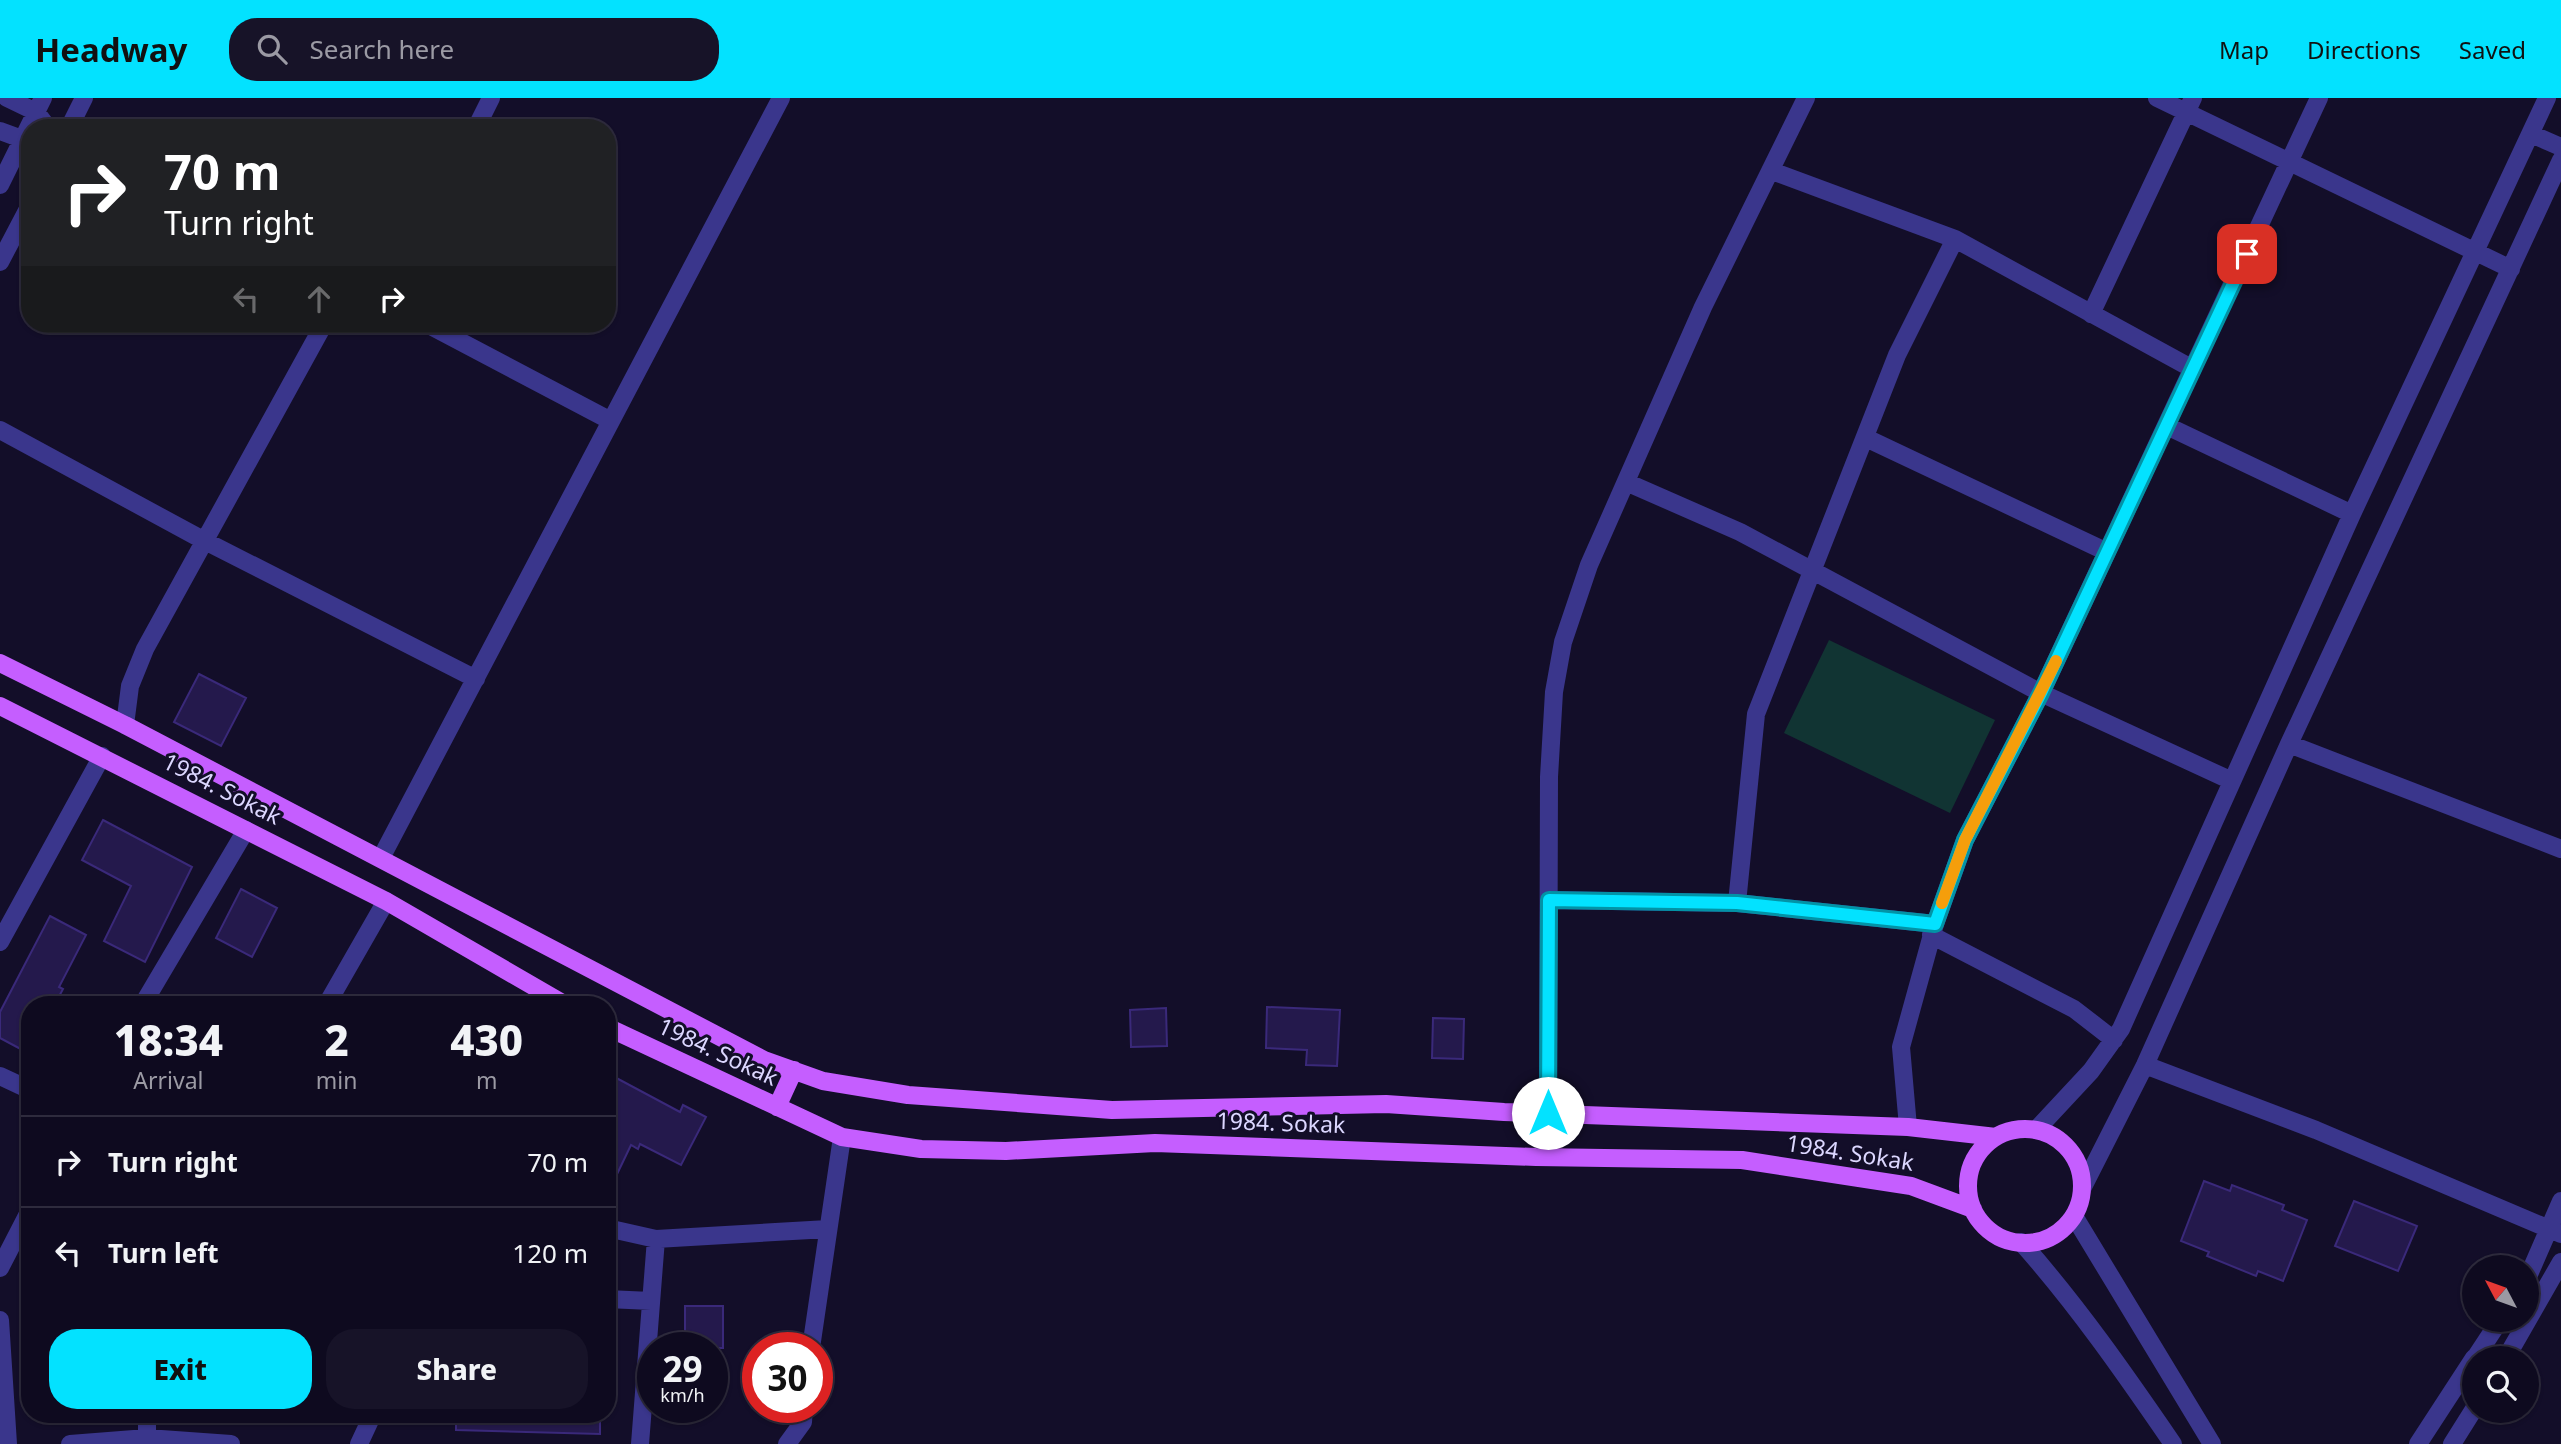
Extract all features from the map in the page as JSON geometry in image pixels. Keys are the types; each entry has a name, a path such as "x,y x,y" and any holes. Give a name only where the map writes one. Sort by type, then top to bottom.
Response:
{"main road":[{"path":"0,663 381,858 764,1060 822,1081 908,1095 1112,1110 1386,1104 1908,1127 1996,1137 2022,1129 2036,1130 2049,1134 2070,1151 2077,1163 2082,1189 2074,1216 2054,1235 2021,1242 2001,1238 1989,1230 1973,1209 1969,1196 1971,1168 1976,1156 1996,1137"},
{"name":"1984. Sokak","path":"0,706 386,901 550,996"},
{"name":"1984. Sokak","path":"616,1031 842,1137 933,1150 1006,1151 1155,1143 1536,1157 1742,1160 1911,1186 1973,1209"},
{"path":"777,1107 794,1070"}],"street":[{"path":"7,98 39,105"},
{"path":"75,119 84,98"},
{"path":"480,119 491,98"},
{"path":"381,858 781,98"},
{"path":"1548,1113 1549,777 1554,692 1563,642 1589,565 1703,307 1806,98"},
{"path":"2157,98 2189,105 2291,162 2511,268"},
{"path":"1908,1127 1901,1047 1933,930 1965,840 2041,693 2105,551 2167,426 2191,368 2291,162 2319,98"},
{"path":"2036,1130 2077,1088 2114,1040 2352,514 2547,98"},
{"path":"2091,314 2189,105"},
{"path":"0,131 21,139"},
{"path":"2530,134 2561,147"},
{"path":"0,185 21,149"},
{"path":"2082,1189 2145,1065 2289,744 2561,160"},
{"path":"1772,171 1955,239 2191,368"},
{"path":"0,262 21,222"},
{"path":"1737,903 1756,714 1897,355 1955,239"},
{"path":"125,725 135,670 203,540 319,333"},
{"path":"444,333 611,421"},
{"path":"2167,426 2352,514"},
{"path":"0,430 203,540 476,679"},
{"path":"1866,438 2105,551"},
{"path":"1626,482 1740,532 2041,693 2232,781"},
{"path":"2289,744 2561,849"},
{"path":"0,942 4,923 102,756"},
{"path":"148,996 246,830"},
{"path":"1549,900 1737,903 1933,930 2074,1009 2114,1040"},
{"path":"332,996 386,901"},
{"path":"2145,1065 2316,1130 2555,1232"},
{"path":"0,1076 21,1086"},
{"path":"813,1332 842,1137"},
{"path":"2539,1259 2555,1232 2561,1201"},
{"path":"2074,1216 2212,1444"},
{"path":"2,1261 21,1226"},
{"path":"616,1230 656,1239 828,1229"},
{"path":"640,1444 656,1239"},
{"path":"2021,1242 2118,1363 2173,1444"},
{"path":"2514,1346 2561,1262"},
{"path":"616,1299 651,1301"},
{"path":"0,1320 8,1444"},
{"path":"2418,1444 2462,1376"},
{"path":"147,1423 147,1438"},
{"path":"359,1444 369,1423"},
{"path":"787,1444 802,1423"},
{"path":"2452,1444 2465,1423"},
{"path":"70,1444 147,1438 231,1444"}],"green space":[{"path":"1829,640 1995,720 1950,813 1784,733"}],"building":[{"path":"199,674 246,698 221,746 174,722"},
{"path":"103,820 192,867 145,962 104,941 131,886 82,860"},
{"path":"241,889 277,908 252,957 216,938"},
{"path":"50,916 86,935 59,987 63,989 59,996 21,996 21,1049 0,1038 0,1012"},
{"path":"1267,1007 1340,1010 1337,1066 1306,1065 1307,1050 1266,1048"},
{"path":"1166,1008 1167,1046 1131,1047 1130,1010"},
{"path":"1433,1018 1464,1019 1463,1059 1432,1058"},
{"path":"616,1078 680,1112 683,1105 706,1117 681,1165 640,1144 638,1149 631,1145 616,1176"},
{"path":"2204,1181 2230,1191 2232,1185 2284,1205 2282,1210 2307,1220 2283,1281 2258,1271 2256,1276 2207,1256 2209,1252 2181,1241"},
{"path":"2354,1201 2417,1226 2398,1271 2335,1246"},
{"path":"685,1306 723,1306 723,1332 685,1332"},
{"path":"456,1423 600,1423 600,1434 456,1430"}],"slow traffic":[{"path":"1942,903 1965,840 2056,661"}],"route":[{"path":"1548,1113 1549,900 1737,903 1935,924 1965,840 2041,693 2105,551 2247,254"}]}
